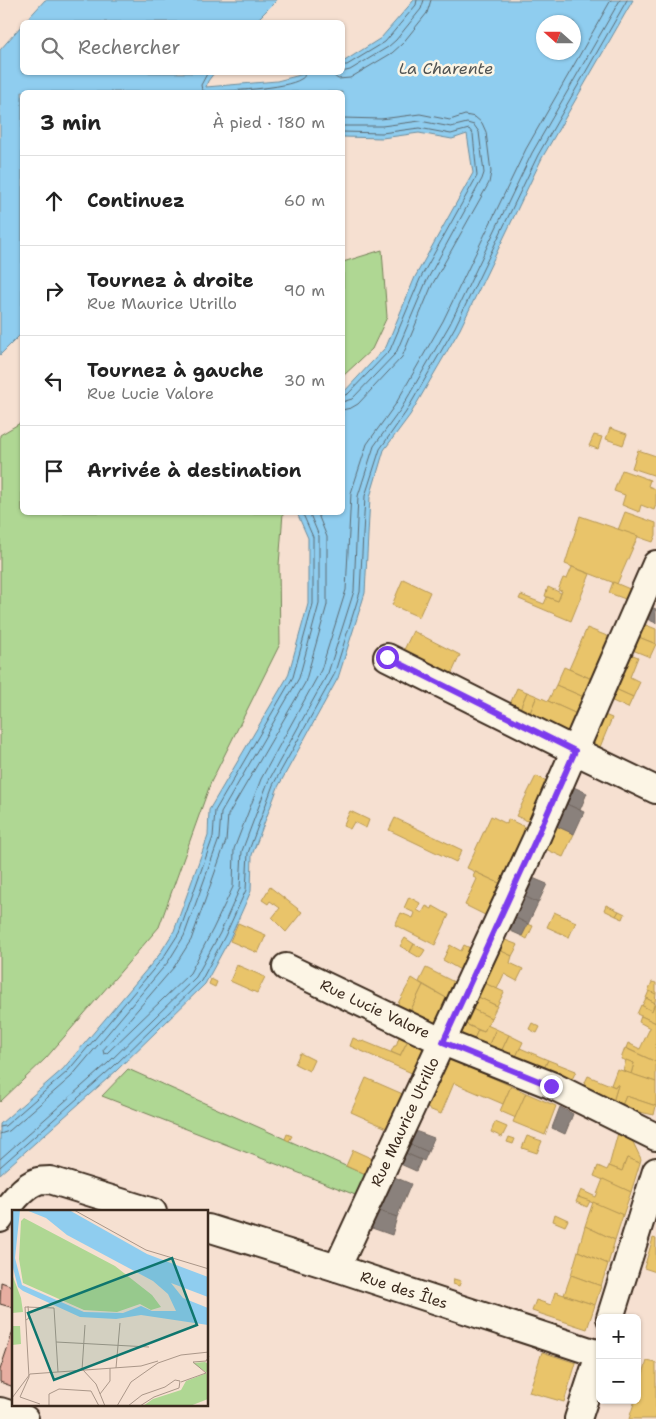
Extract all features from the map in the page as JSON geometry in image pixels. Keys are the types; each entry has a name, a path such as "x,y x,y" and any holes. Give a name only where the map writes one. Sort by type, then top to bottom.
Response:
{"street":[{"name":"Rue Maurice Utrillo","path":"337,1268 536,839 656,564"},
{"path":"387,657 656,790"},
{"name":"Rue Lucie Valore","path":"286,967 443,1042 551,1086 656,1137"},
{"path":"611,1314 656,1171"},
{"path":"0,1219 6,1208 20,1194 37,1181 50,1180 147,1210"},
{"name":"Rue des Îles","path":"209,1228 596,1352"},
{"path":"578,1419 597,1359"},
{"path":"0,1411 25,1419"}],"green space":[{"path":"382,250 387,317 372,349 345,374 345,261"},
{"path":"20,423 20,515 283,515 279,565 280,644 211,782 159,927 46,1058 0,1102 0,435"},
{"path":"128,1069 368,1176 358,1196 102,1096"}],"water":[{"path":"45,0 277,0 257,20 27,20"},
{"name":"La Charente","path":"414,0 633,0 542,158 460,329 410,415 384,450 370,497 365,593 338,678 278,787 252,855 251,891 230,938 205,984 116,1071 0,1174 0,1124 63,1069 159,955 174,931 208,836 209,810 288,676 308,604 308,538 298,515 345,515 345,391 386,347 415,277 473,173 467,134 452,139 419,133 382,138 345,137 345,90 20,90 20,335 0,355 0,50 20,27 20,75 212,75 206,87 277,81 300,75 345,75 345,61 381,38"}],"building: Logements":[{"path":"610,428 627,434 623,445 606,439"},
{"path":"594,435 602,437 598,449 589,446"},
{"path":"638,450 656,456 656,476 632,468"},
{"path":"622,470 650,480 648,486 656,489 656,505 654,510 641,505 639,512 622,505 625,495 614,491"},
{"path":"625,512 656,523 656,535 653,542 618,530"},
{"path":"580,516 638,536 617,584 565,564"},
{"path":"572,567 590,574 571,621 519,599 521,595 544,604 547,597 558,601 562,591 558,590 563,578 567,579"},
{"path":"403,579 430,592 419,617 392,605"},
{"path":"613,582 632,590 628,600 609,593"},
{"path":"548,587 561,593 558,601 545,596"},
{"path":"641,623 656,629 656,644 636,636"},
{"path":"587,628 612,638 594,680 569,669"},
{"path":"413,631 460,655 451,675 403,652"},
{"path":"636,636 656,644 650,657 630,649"},
{"path":"628,653 638,657 630,677 640,682 633,697 613,688"},
{"path":"564,667 594,680 586,698 556,685"},
{"path":"556,685 586,698 579,715 548,701"},
{"path":"517,688 527,692 520,709 510,704"},
{"path":"613,688 633,697 628,708 608,699"},
{"path":"527,692 537,696 530,713 520,709"},
{"path":"537,696 579,715 571,733 530,713"},
{"path":"602,714 612,718 600,747 590,742"},
{"path":"536,776 549,782 530,822 516,816"},
{"path":"350,811 369,820 366,828 354,822 350,829 343,826"},
{"path":"491,816 507,824 508,819 527,828 501,884 467,868"},
{"path":"395,818 462,850 456,862 389,830"},
{"path":"552,824 574,834 563,857 541,847"},
{"path":"475,872 501,884 487,916 465,905 477,879 473,877"},
{"path":"270,887 302,912 286,932 272,918 280,908 270,901 268,904 262,900"},
{"path":"409,897 420,903 417,910 422,913 426,906 432,909 433,906 449,915 435,945 395,925 401,913 413,918 415,913 404,908"},
{"path":"606,905 619,911 616,916 604,910"},
{"path":"619,911 625,914 623,919 616,916"},
{"path":"554,912 576,922 569,937 547,927"},
{"path":"238,923 266,935 258,953 230,941"},
{"path":"528,924 533,926 527,939 522,936"},
{"path":"405,938 414,944 410,952 400,946"},
{"path":"500,938 518,945 512,956 495,948"},
{"path":"414,944 425,950 420,958 410,952"},
{"path":"450,945 461,951 464,945 472,949 462,971 443,960"},
{"path":"495,948 512,956 510,963 523,969 517,981 504,974 497,989 480,981"},
{"path":"237,965 265,977 257,993 230,981"},
{"path":"426,968 456,983 448,999 419,982"},
{"path":"412,978 423,985 410,1012 397,1005"},
{"path":"211,979 217,982 215,987 209,984"},
{"path":"480,981 504,992 497,1006 474,995"},
{"path":"652,982 656,983 656,994 648,991"},
{"path":"423,985 448,999 436,1026 410,1012"},
{"path":"649,991 656,994 655,1003 646,998"},
{"path":"474,995 497,1006 491,1018 468,1007"},
{"path":"646,998 655,1003 652,1011 642,1006"},
{"path":"655,1003 656,1023 637,1014 641,1005 652,1011"},
{"path":"468,1007 491,1018 484,1032 461,1022"},
{"path":"641,1016 656,1023 656,1062 626,1048 628,1043 640,1049 650,1028 639,1022"},
{"path":"461,1022 478,1030 472,1044 455,1036"},
{"path":"532,1023 540,1027 537,1033 529,1029"},
{"path":"487,1025 496,1029 486,1051 472,1044 478,1030 484,1032"},
{"path":"496,1029 509,1035 499,1056 486,1051"},
{"path":"509,1035 523,1042 513,1063 499,1056"},
{"path":"399,1037 408,1040 400,1056 391,1052 394,1046 396,1046"},
{"path":"353,1038 400,1056 408,1040 426,1048 414,1074 350,1046"},
{"path":"520,1048 548,1060 541,1075 513,1063"},
{"path":"625,1048 656,1062 656,1082 631,1074 634,1063 621,1059"},
{"path":"300,1053 314,1060 309,1071 295,1064"},
{"path":"446,1057 511,1086 503,1104 454,1083 441,1114 424,1107"},
{"path":"548,1060 576,1071 568,1088 541,1075"},
{"path":"626,1060 634,1063 631,1074 623,1071"},
{"path":"617,1069 656,1082 656,1106 626,1096 621,1108 612,1105 618,1085 615,1087 611,1085"},
{"path":"588,1076 615,1087 618,1085 612,1105 580,1093"},
{"path":"366,1078 405,1095 389,1129 351,1112"},
{"path":"511,1086 526,1093 516,1118 500,1111"},
{"path":"526,1093 556,1106 545,1135 513,1122"},
{"path":"626,1096 656,1106 654,1115 621,1108"},
{"path":"495,1122 507,1127 502,1137 491,1132"},
{"path":"618,1133 632,1140 641,1159 640,1163 627,1158 622,1171 609,1166"},
{"path":"287,1134 292,1136 289,1141 285,1139"},
{"path":"527,1136 542,1141 537,1153 522,1148"},
{"path":"509,1137 515,1139 513,1144 507,1142"},
{"path":"353,1150 375,1160 368,1176 346,1166"},
{"path":"627,1158 640,1163 631,1192 594,1176 598,1166 607,1170 609,1166 622,1171"},
{"path":"603,1179 631,1192 623,1215 578,1197 581,1190 596,1197"},
{"path":"578,1197 590,1201 587,1207 576,1202"},
{"path":"593,1202 623,1215 615,1240 585,1226"},
{"path":"555,1214 568,1220 565,1226 553,1221"},
{"path":"585,1226 615,1240 608,1264 578,1251"},
{"path":"653,1238 656,1239 656,1272 644,1268"},
{"path":"578,1251 608,1264 601,1286 571,1275"},
{"path":"571,1275 601,1286 595,1305 564,1295"},
{"path":"454,1279 461,1281 459,1286 453,1284"},
{"path":"555,1292 595,1305 587,1329 532,1311 536,1300 551,1305"},
{"path":"542,1352 576,1363 564,1402 529,1392"},
{"path":"647,1361 656,1363 656,1419 629,1419 634,1404 641,1404 641,1380"}],"building: Industrie":[{"path":"646,605 656,609 656,623 640,616"},
{"path":"569,785 587,793 580,810 562,802"},
{"path":"562,802 584,812 574,834 552,824"},
{"path":"528,876 547,884 538,903 520,894"},
{"path":"520,894 538,903 528,924 510,915"},
{"path":"510,915 528,924 522,936 504,928"},
{"path":"560,1107 573,1114 565,1134 552,1128"},
{"path":"415,1131 434,1138 428,1152 410,1144"},
{"path":"410,1144 428,1152 424,1161 403,1152"},
{"path":"403,1152 421,1160 416,1171 398,1163"},
{"path":"392,1176 411,1184 397,1217 376,1210"},
{"path":"376,1210 397,1217 392,1235 369,1227"}],"building: Autres":[{"path":"1,1282 12,1286 12,1307 0,1304"},
{"path":"12,1334 12,1386 0,1382 0,1370"}],"route":[{"path":"387,657 575,751 443,1042 551,1086"}]}
